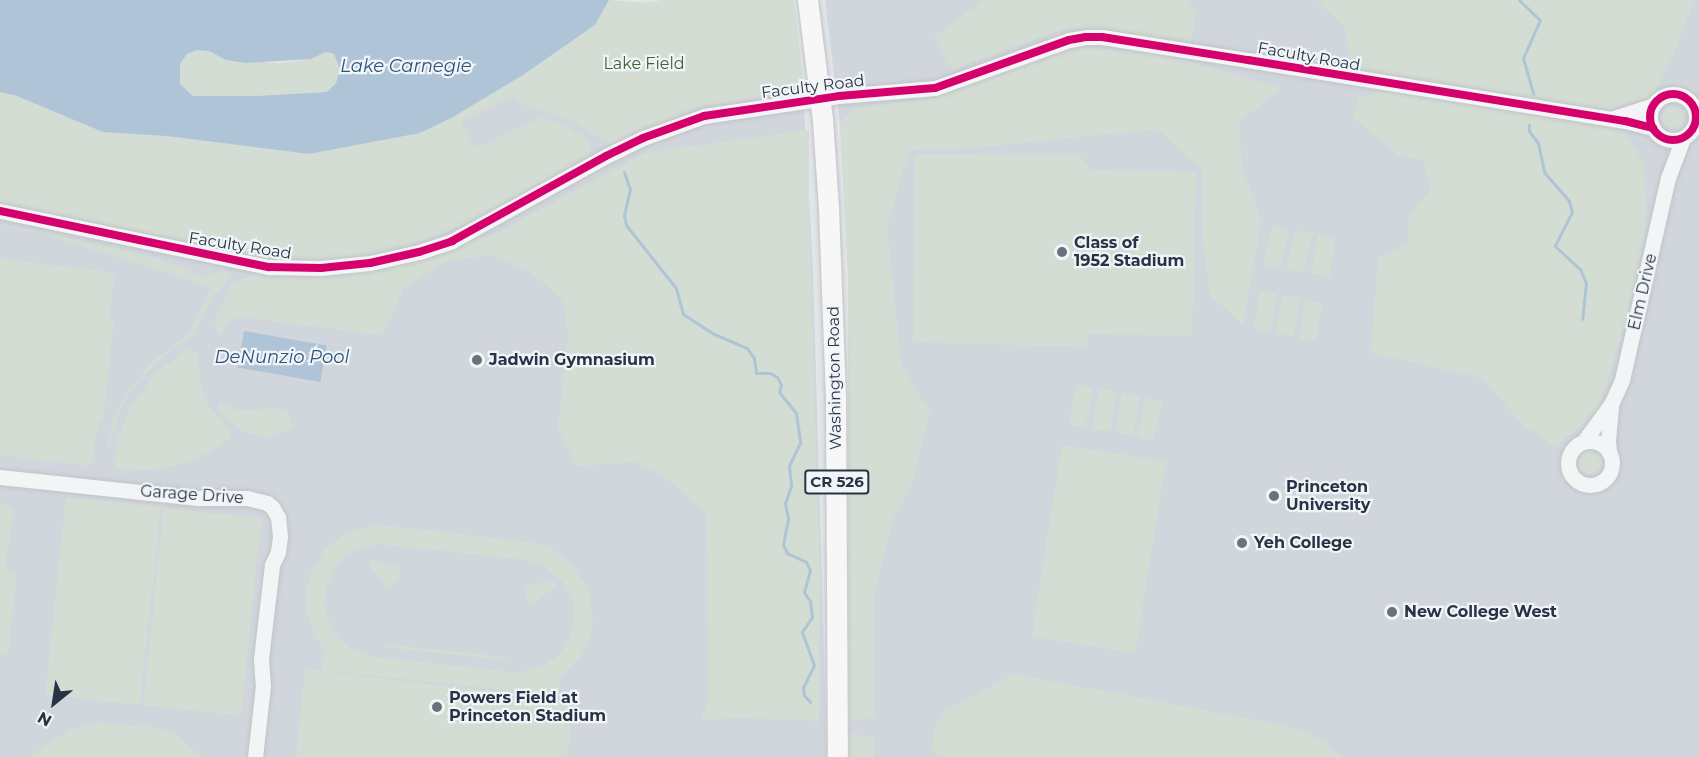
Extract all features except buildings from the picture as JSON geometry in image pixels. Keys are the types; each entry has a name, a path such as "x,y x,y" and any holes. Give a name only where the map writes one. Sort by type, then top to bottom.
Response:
{"main road":[{"name":"Washington Road","path":"808,0 821,98 830,208 836,395 838,757"}],"street":[{"name":"Faculty Road","path":"0,211 269,267 321,268 370,263 419,252 467,234 606,156 674,126 727,111 821,98 935,88 1069,40 1102,37 1611,119 1659,133"},
{"path":"1667,94 1692,97 1697,122 1683,138 1659,133 1650,121 1652,106 1667,94"},
{"name":"Faculty Road","path":"1611,119 1652,106"},
{"name":"Elm Drive","path":"1659,133 1668,178"},
{"name":"Elm Drive","path":"1610,452 1608,441 1611,404 1630,351 1668,178 1683,138"},
{"name":"Elm Drive","path":"1584,441 1611,404"},
{"path":"1584,441 1597,442 1610,452 1612,465 1606,478 1593,485 1580,482 1571,474 1568,463 1572,449 1584,441"},
{"name":"Garage Drive","path":"0,477 198,498 247,498 267,503 272,507 278,517 280,537 278,552 272,565 261,659 263,685 255,757"}],"shaded area":[{"path":"609,0 642,3 664,0 793,0 803,87 813,270 827,757 0,757 0,92 167,136 309,154 420,133 453,117 523,75 595,25"},
{"name":"Princeton University","path":"825,0 1699,0 1699,757 849,757 848,273 840,124"}],"green space":[{"name":"Lake Field","path":"609,0 642,3 664,0 794,0 803,80 792,89 793,92 702,106 611,145 575,122 519,103 514,95 461,122 475,149 538,118 562,125 585,137 592,147 588,157 485,215 408,247 374,256 329,262 267,261 0,206 0,92 17,96 103,132 167,136 309,154 420,133 453,117 523,75 595,25"},
{"path":"984,0 1188,0 1196,14 1190,45 1068,27 953,69 934,37"},
{"path":"1316,0 1694,0 1676,49 1654,95 1608,111 1352,72 1345,27"},
{"path":"1068,47 1163,54 1283,89 1240,120 1241,163 1261,220 1243,325 1210,295 1203,241 1202,169 1157,129 973,148 909,150 887,226 901,365 930,413 911,485 891,524 875,594 875,718 849,720 848,273 840,124 854,108 934,98"},
{"path":"197,50 209,51 226,60 280,63 311,59 326,52 334,54 340,69 336,83 327,92 255,96 193,96 180,84 180,64 187,54"},
{"path":"1392,90 1609,123 1622,128 1644,165 1646,229 1625,324 1598,410 1556,447 1523,425 1482,378 1371,353 1378,258 1408,244 1408,217 1431,190 1423,160 1398,155 1353,117 1360,97"},
{"path":"1669,106 1677,106 1684,113 1684,121 1677,128 1669,128 1662,121 1662,113"},
{"path":"809,130 809,227 820,579 818,721 741,718 701,720 708,701 707,514 663,475 635,462 576,466 558,429 568,336 563,300 531,272 495,255 446,261 404,287 383,335 233,316 220,337 214,321 232,284 261,272 410,257 493,235 645,153"},
{"path":"915,154 1079,155 1091,170 1196,172 1192,336 1088,334 1088,347 913,342"},
{"path":"0,224 138,253 181,267 198,276 207,277 223,271 233,274 215,295 191,337 166,354 133,387 112,430 110,447 107,447 113,420 127,392 153,361 188,334 211,287 47,235 0,226"},
{"path":"1272,226 1289,230 1280,268 1263,264"},
{"path":"1295,230 1313,234 1304,272 1286,268"},
{"path":"1318,235 1336,238 1330,276 1312,274"},
{"path":"0,259 109,272 114,277 109,319 114,320 103,420 98,420 93,460 89,466 0,455"},
{"path":"1260,291 1277,294 1270,332 1253,329"},
{"path":"1283,295 1300,298 1293,336 1276,333"},
{"path":"1306,300 1323,303 1316,341 1299,338"},
{"path":"190,348 197,353 202,391 209,406 230,431 229,439 209,452 179,465 145,470 115,468 117,441 131,406 157,372"},
{"path":"1076,385 1093,388 1086,427 1069,424"},
{"path":"1099,389 1117,392 1111,431 1093,429"},
{"path":"1122,394 1140,397 1134,435 1116,433"},
{"path":"1146,398 1163,402 1154,441 1137,437"},
{"path":"219,402 235,411 275,408 287,411 294,428 271,437 246,433 224,417 218,408"},
{"path":"1062,445 1166,461 1135,653 1032,637"},
{"path":"1590,451 1599,454 1602,463 1599,472 1590,475 1581,472 1578,463 1581,454"},
{"path":"66,497 160,507 140,705 45,695"},
{"path":"0,503 11,507 13,512 5,570 17,573 8,653 0,653"},
{"path":"164,508 261,518 241,715 143,705"},
{"path":"382,525 536,543 551,548 570,562 589,590 593,621 589,639 581,656 558,680 561,681 559,696 322,670 324,654 327,654 314,635 306,610 306,591 312,570 327,547 342,536 359,529","holes":["379,544 520,559 543,565 563,582 573,602 574,625 567,644 559,655 544,666 518,673 374,657 354,651 338,638 329,622 324,603 326,588 332,572 345,556 363,547"]},
{"path":"371,560 402,568 397,580 389,589 368,564"},
{"path":"555,582 557,586 530,606 523,585"},
{"path":"383,644 506,657 506,660 383,647"},
{"name":"Powers Field at Princeton Stadium","path":"305,669 573,702 567,757 296,757"},
{"path":"1014,674 1287,726 1326,742 1341,757 937,757 936,753 931,752 935,727 943,712"},
{"path":"95,723 159,728 179,737 202,757 27,757 72,729"},
{"path":"849,733 874,738 874,757 849,757"}],"water":[{"name":"Lake Carnegie","path":"0,0 609,0 595,25 523,75 453,117 420,133 309,154 167,136 103,132 17,96 0,92","holes":["197,50 209,51 226,60 245,63 311,59 326,52 334,54 340,69 336,83 327,92 255,96 193,96 180,84 180,64 187,54"]},
{"name":"DeNunzio Pool","path":"244,331 327,346 320,382 238,367"}],"waterway":[{"path":"1519,0 1540,20 1523,58 1533,94"},
{"path":"1529,125 1529,131 1538,143 1544,172 1569,201 1572,212 1555,246 1580,269 1586,283 1582,319"},
{"path":"624,172 630,189 624,216 626,225 676,288 683,314 714,334 747,348 754,358 756,373 770,373 777,377 781,385 779,392 796,413 800,443 789,466 791,486 785,503 788,519 783,545 787,553 806,562 810,570 804,592 810,601 812,617 802,632 814,665 803,688 804,695 810,702"}],"cycle path":[{"path":"0,211 269,267 321,268 370,263 419,252 452,241 606,156 643,138 704,116 839,96 935,88 1069,40 1086,37 1102,37 1248,60 1625,121 1653,128"},
{"path":"1673,94 1689,101 1696,117 1689,133 1673,140 1657,133 1650,117 1657,101 1673,94"}],"place":[{"name":"Class of 1952 Stadium","path":"1062,252"},
{"name":"Jadwin Gymnasium","path":"477,360"},
{"name":"Princeton University","path":"1274,496"},
{"name":"Yeh College","path":"1242,543"},
{"name":"New College West","path":"1392,612"},
{"name":"Powers Field at Princeton Stadium","path":"437,707"}]}
